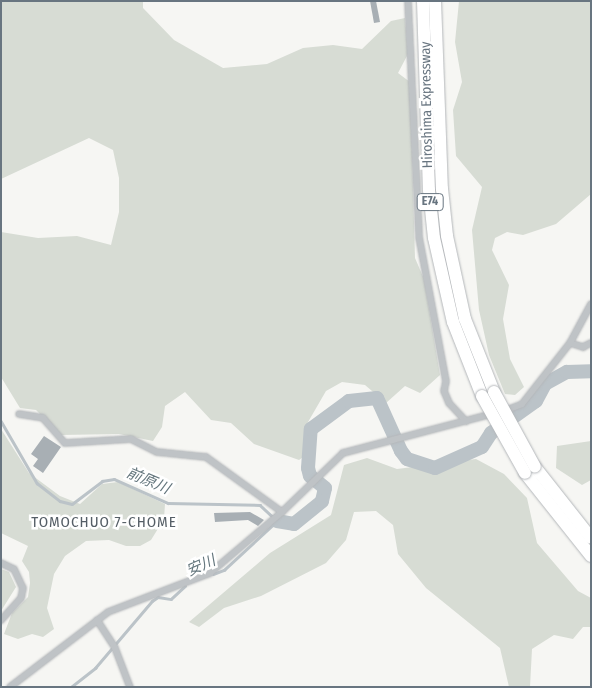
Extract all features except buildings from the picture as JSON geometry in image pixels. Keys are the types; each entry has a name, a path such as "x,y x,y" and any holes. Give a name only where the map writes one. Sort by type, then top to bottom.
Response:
{"highway":[{"name":"Hiroshima Expressway","path":"423,1 429,190 434,238 453,322 488,394 530,470 591,556"},
{"name":"Hiroshima Expressway","path":"435,1 442,189 447,236 465,319 488,394"},
{"name":"Hiroshima Expressway","path":"530,470 591,538"}],"street":[{"path":"408,1 419,237 446,381 444,391 449,403 466,421"},
{"path":"10,687 108,612 210,573 282,512 342,453 396,437 466,421 522,404 570,343 591,304"},
{"path":"570,343 583,347 591,343"},
{"path":"19,414 42,418 64,443 131,439 157,452 206,457 282,512"},
{"path":"1,563 14,569 23,588 21,598 1,620"},
{"path":"98,620 114,645 130,687"}],"shaded area":[{"path":"1,1 143,1 143,8 174,40 223,68 267,64 303,48 333,45 362,49 391,21 405,18 408,54 398,73 410,82 415,258 424,279 440,375 420,393 405,386 386,403 365,385 342,382 326,391 304,429 306,455 299,460 254,444 231,423 211,420 185,392 165,406 162,427 153,441 119,434 61,435 36,410 20,408 1,377 1,232 38,238 77,236 111,245 119,212 119,178 113,150 89,138 1,179"},
{"path":"459,1 591,1 591,194 556,224 523,235 507,232 495,238 492,250 509,285 503,319 510,359 524,387 515,395 505,394 489,355 479,310 472,230 482,187 456,156 453,110 462,82 455,42"},
{"path":"1,429 29,473 60,496 80,504 102,484 118,482 165,504 164,519 151,540 140,546 126,546 109,540 86,541 65,556 54,574 47,608 54,629 43,637 32,634 18,639 4,634 12,613 28,597 30,583 29,572 22,561 28,546 1,533"},
{"path":"591,441 591,480 582,485 556,468 557,446"},
{"path":"367,458 397,469 476,459 504,474 527,498 537,543 578,591 591,598 591,627 583,627 573,639 554,635 532,649 530,687 509,687 500,648 426,588 398,554 393,525 376,511 354,512 346,540 326,563 261,596 224,608 199,627 189,622 270,553 331,515 344,465"},
{"path":"1,569 9,572 16,587 1,611"}],"waterway":[{"path":"277,521 294,524 322,501 325,488 310,476 308,468 311,429 349,401 377,398 401,451 407,459 435,468 482,447 491,433 536,401 545,384 567,372 591,371"},
{"name":"前原川","path":"1,421 37,483 60,501 72,504 102,481 114,479 168,503 260,505 272,516"},
{"name":"安川","path":"213,574 224,570 277,521"},
{"name":"安川","path":"71,687 95,668 152,601 158,597 171,599 185,586"}],"district":[{"name":"TOMOCHUO 7-CHOME","path":"104,523"}]}
